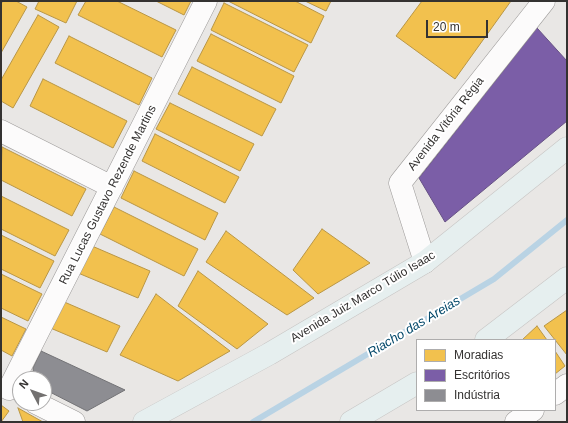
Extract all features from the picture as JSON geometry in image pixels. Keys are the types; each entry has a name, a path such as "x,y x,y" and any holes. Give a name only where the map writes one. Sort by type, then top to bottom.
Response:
{"main road":[{"name":"Avenida Juiz Marco Túlio Isaac","path":"144,422 269,354 425,262 567,148"},
{"path":"489,339 567,278"},
{"path":"351,422 416,384"}],"street":[{"name":"Rua Lucas Gustavo Rezende Martins","path":"10,390 206,1"},
{"name":"Avenida Vitória Régia","path":"425,262 400,183 544,1"},
{"path":"1,131 112,187"},
{"path":"556,393 567,385"},
{"path":"52,411 74,422"},
{"path":"516,422 531,411"}],"building: Moradias":[{"path":"3,1 16,1 27,7 1,53 1,4"},
{"path":"39,1 77,1 66,23 35,9"},
{"path":"86,1 117,1 176,30 162,57 78,15"},
{"path":"156,1 191,1 184,15"},
{"path":"228,1 295,1 324,16 311,43"},
{"path":"305,1 331,1 326,11"},
{"path":"422,1 511,1 455,79 396,36"},
{"path":"224,3 308,45 294,72 211,30"},
{"path":"38,15 59,27 13,108 1,101 1,80"},
{"path":"211,34 294,76 281,103 197,61"},
{"path":"69,36 152,78 139,105 55,63"},
{"path":"192,67 276,109 262,136 178,94"},
{"path":"43,79 127,121 113,148 30,106"},
{"path":"170,103 254,144 240,171 156,129"},
{"path":"155,134 239,177 225,203 142,161"},
{"path":"2,147 86,189 72,216 1,180"},
{"path":"134,171 218,213 205,240 121,198"},
{"path":"1,196 69,230 55,256 1,229"},
{"path":"114,207 198,249 184,276 100,234"},
{"path":"322,229 370,263 318,294 293,270"},
{"path":"226,231 314,298 287,315 206,262"},
{"path":"1,235 54,261 40,288 1,269"},
{"path":"92,246 150,271 138,298 78,273"},
{"path":"198,271 268,324 237,349 178,306"},
{"path":"1,274 42,294 28,321 1,308"},
{"path":"156,294 230,351 178,381 120,355"},
{"path":"62,301 120,326 107,352 48,327"},
{"path":"567,310 567,355 556,341 556,339 554,339 544,326"},
{"path":"1,317 26,329 12,356 1,350"},
{"path":"537,326 546,339 523,339"},
{"path":"556,352 565,366 556,373"},
{"path":"1,405 9,411 1,422"},
{"path":"19,411 23,411 43,422 23,422"}],"building: Escritórios":[{"path":"537,28 567,61 567,121 445,222 419,178"}],"building: Indústria":[{"path":"41,351 125,390 87,411 52,393 52,371 33,371 33,368"}],"waterway":[{"name":"Riacho das Areias","path":"253,422 494,279 567,220"}]}
